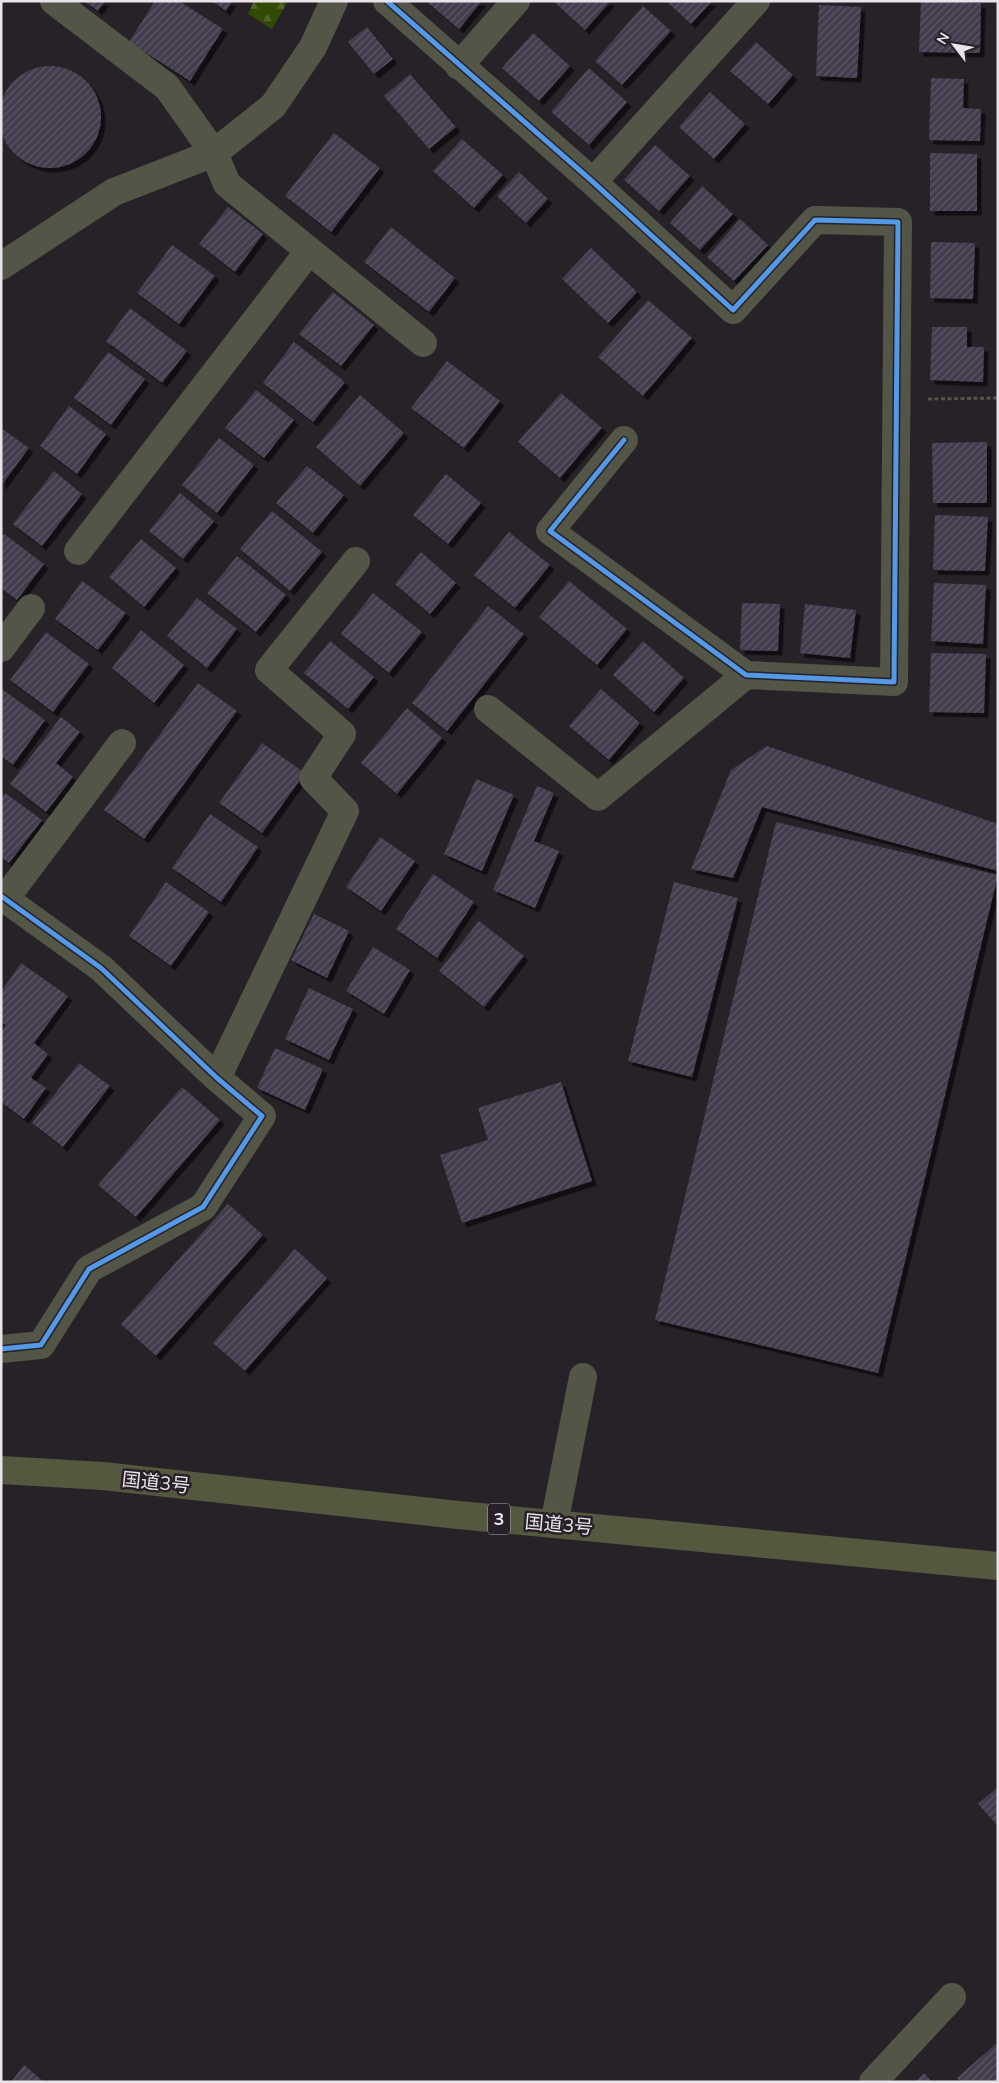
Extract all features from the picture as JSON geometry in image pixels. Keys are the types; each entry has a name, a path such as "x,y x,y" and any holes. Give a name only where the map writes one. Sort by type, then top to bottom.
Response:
{"highway":[{"name":"国道3号","path":"1,1470 103,1476 554,1524 998,1566"}],"street":[{"path":"54,1 167,87 214,153 227,184 423,343"},
{"path":"1,266 114,192 214,153 273,106 314,47 334,1"},
{"path":"387,1 593,182 733,310 815,220 898,222 894,682 746,675 550,531 624,440"},
{"path":"459,66 516,1"},
{"path":"593,182 756,1"},
{"path":"78,551 309,251"},
{"path":"217,1078 345,811 313,778 342,734 269,670 356,561"},
{"path":"1,648 31,608"},
{"path":"488,709 598,797 746,675"},
{"path":"1,1349 40,1345 89,1270 203,1206 262,1116 217,1078 102,968 3,898 122,743"},
{"path":"554,1524 583,1377"},
{"path":"873,2082 952,1996"}],"path":[{"path":"895,400 998,398"}],"green space":[{"path":"254,1 288,1 272,29 248,14"}],"building":[{"path":"84,1 105,1 98,11"},
{"path":"155,1 179,1 223,29 190,81 129,42"},
{"path":"212,1 232,1 226,11"},
{"path":"426,1 482,1 459,29"},
{"path":"553,1 611,1 585,30"},
{"path":"666,1 712,1 691,24"},
{"path":"921,1 981,3 980,53 919,52"},
{"path":"819,5 861,7 857,78 816,76"},
{"path":"643,6 671,31 622,85 595,61"},
{"path":"367,27 393,59 374,74 348,42"},
{"path":"533,33 570,66 539,101 502,68"},
{"path":"756,42 793,75 768,104 730,71"},
{"path":"50,66 70,70 86,81 97,97 101,117 97,137 86,153 70,164 50,168 30,164 14,153 3,137 -1,117 3,97 14,81 30,70"},
{"path":"589,68 627,102 589,145 551,112"},
{"path":"410,74 456,127 429,149 384,96"},
{"path":"931,78 964,79 963,108 981,109 980,141 929,140"},
{"path":"710,92 745,124 714,159 679,127"},
{"path":"334,133 380,168 331,232 285,196"},
{"path":"462,139 503,175 474,208 433,171"},
{"path":"655,145 690,176 659,211 624,180"},
{"path":"930,153 977,154 977,211 930,211"},
{"path":"519,172 548,199 526,223 497,196"},
{"path":"702,186 733,214 700,250 670,223"},
{"path":"228,207 263,234 235,272 199,244"},
{"path":"740,219 768,245 734,281 707,257"},
{"path":"391,227 455,278 429,312 364,262"},
{"path":"931,242 975,243 973,299 930,298"},
{"path":"172,245 215,276 179,324 137,293"},
{"path":"591,248 637,292 608,323 562,279"},
{"path":"333,292 374,325 341,366 299,334"},
{"path":"648,300 692,338 643,396 598,357"},
{"path":"130,308 187,351 162,383 106,341"},
{"path":"932,327 967,327 967,347 984,347 983,382 930,380"},
{"path":"294,342 345,382 313,422 263,383"},
{"path":"108,352 145,379 111,425 74,398"},
{"path":"447,361 500,401 464,448 411,408"},
{"path":"256,390 294,420 264,458 225,428"},
{"path":"561,393 602,428 560,478 518,442"},
{"path":"360,395 404,433 360,486 316,447"},
{"path":"69,406 106,434 77,474 40,446"},
{"path":"1,428 29,448 1,486"},
{"path":"219,438 254,465 217,513 182,485"},
{"path":"987,442 987,503 933,503 932,443"},
{"path":"307,466 344,495 313,533 276,503"},
{"path":"54,471 82,494 42,546 13,524"},
{"path":"446,474 481,503 448,544 413,515"},
{"path":"180,493 214,521 183,559 149,531"},
{"path":"272,511 322,552 290,591 240,549"},
{"path":"935,515 988,517 985,571 933,570"},
{"path":"509,532 550,565 515,608 474,575"},
{"path":"4,534 44,564 17,600 1,588 1,538"},
{"path":"141,539 176,568 144,607 109,577"},
{"path":"421,552 456,583 430,614 395,584"},
{"path":"237,556 286,595 256,632 207,593"},
{"path":"82,581 126,613 98,650 55,619"},
{"path":"569,581 627,629 597,665 539,617"},
{"path":"934,583 986,585 983,644 931,641"},
{"path":"373,593 422,632 389,673 341,634"},
{"path":"197,598 237,629 207,668 167,636"},
{"path":"742,603 780,604 778,651 740,650"},
{"path":"805,604 856,610 850,658 800,653"},
{"path":"488,606 524,634 447,731 412,703"},
{"path":"141,630 184,665 154,703 112,668"},
{"path":"46,632 89,664 53,712 10,680"},
{"path":"330,641 374,677 348,709 304,673"},
{"path":"643,641 684,678 654,712 613,675"},
{"path":"931,653 986,654 984,713 929,712"},
{"path":"198,683 237,711 144,839 104,810"},
{"path":"601,689 640,723 609,760 569,726"},
{"path":"3,690 45,720 13,765 1,756 1,692"},
{"path":"407,708 442,738 397,794 361,763"},
{"path":"61,717 80,732 56,763 73,777 46,812 10,784"},
{"path":"262,743 305,773 262,833 219,803"},
{"path":"767,746 998,824 998,871 762,807 733,878 691,869 731,770"},
{"path":"476,779 514,795 482,871 444,854"},
{"path":"537,786 554,793 534,841 559,851 535,908 493,890"},
{"path":"5,793 42,820 9,863 1,857 1,798"},
{"path":"210,814 258,847 221,902 172,868"},
{"path":"776,822 998,875 878,1373 655,1320"},
{"path":"380,837 415,861 381,911 346,887"},
{"path":"433,874 474,902 437,958 396,929"},
{"path":"166,882 209,912 171,966 129,936"},
{"path":"674,882 738,898 692,1077 628,1061"},
{"path":"314,914 349,931 327,978 291,960"},
{"path":"479,921 524,956 484,1007 439,971"},
{"path":"373,947 410,970 384,1014 346,991"},
{"path":"21,963 68,996 34,1043 48,1054 31,1078 46,1088 24,1119 1,1102 1,1032 6,1025 1,1022 1,992"},
{"path":"309,988 353,1009 329,1060 285,1039"},
{"path":"275,1048 323,1069 305,1110 257,1088"},
{"path":"79,1063 110,1086 63,1147 32,1123"},
{"path":"561,1082 592,1181 462,1223 440,1155 488,1140 478,1108"},
{"path":"182,1087 220,1120 136,1217 98,1185"},
{"path":"228,1204 263,1235 156,1356 121,1324"},
{"path":"295,1249 327,1278 245,1371 213,1343"},
{"path":"998,1787 998,1826 978,1804"},
{"path":"998,2042 998,2082 960,2082 957,2078"},
{"path":"24,2065 44,2082 11,2082"},
{"path":"924,2073 932,2082 915,2082"}],"cycle path":[{"path":"387,1 593,182 733,310 815,220 898,222 894,682 746,675 550,531 624,440"},
{"path":"1,896 101,968 217,1078 262,1116 203,1207 89,1269 41,1345 1,1349"}]}
